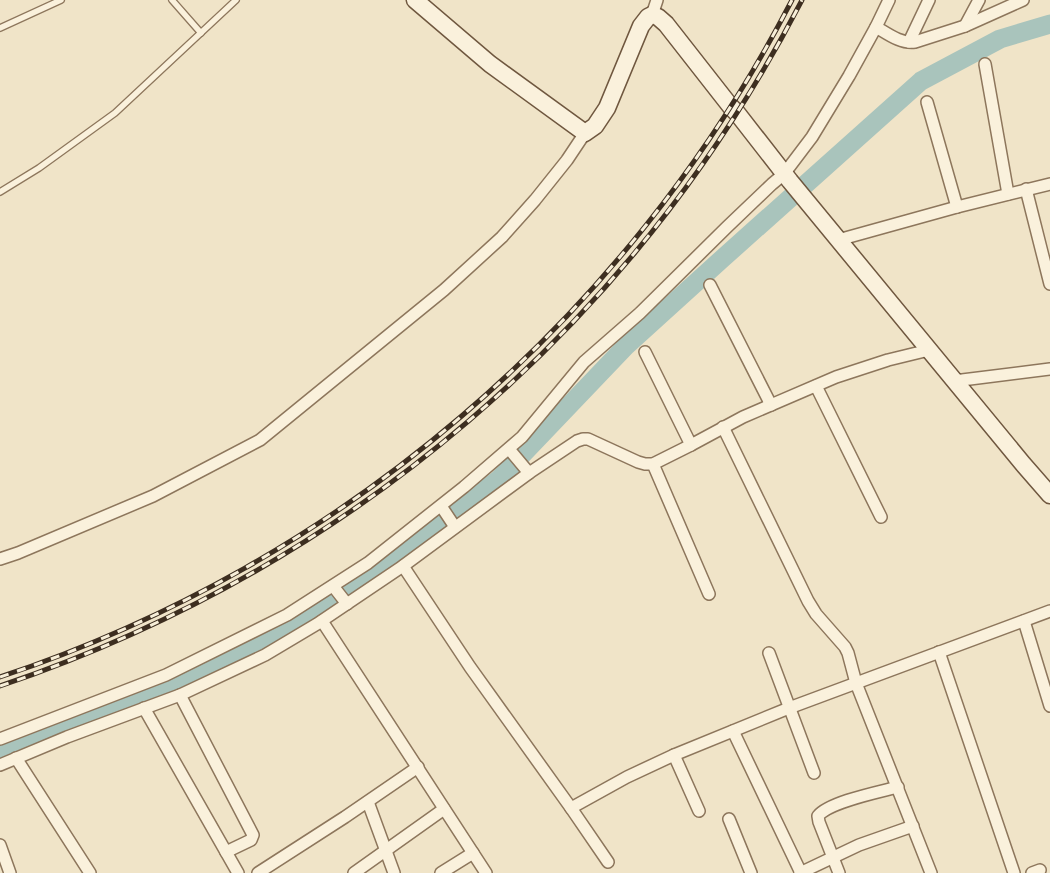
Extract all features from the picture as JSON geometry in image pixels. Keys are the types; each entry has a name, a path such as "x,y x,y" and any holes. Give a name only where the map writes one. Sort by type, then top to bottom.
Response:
{"street":[{"path":"415,0 490,64 585,133"},
{"path":"0,739 166,675 287,615 368,563 509,449 522,437 584,362 640,313 727,227 787,178 849,76 889,0"},
{"path":"909,42 929,0"},
{"path":"965,26 978,0"},
{"path":"876,27 900,40 909,42 965,26 1023,0"},
{"path":"0,559 153,496 260,440 444,290 502,237 567,160 585,133 594,126 607,108 641,26 654,8"},
{"path":"654,8 658,17 666,24 787,178 1022,464 1050,495"},
{"path":"985,64 1008,194"},
{"path":"927,102 957,207"},
{"path":"838,240 957,207 1050,184"},
{"path":"1026,189 1050,284"},
{"path":"710,285 771,405"},
{"path":"0,765 180,695 265,655 322,621 403,566 529,473 577,441 588,439 638,462 653,464 743,416 836,377 888,360 928,350"},
{"path":"645,352 691,445"},
{"path":"954,381 1050,369"},
{"path":"816,386 881,517"},
{"path":"723,427 808,601 816,614 845,647 856,683 932,873"},
{"path":"509,449 529,473"},
{"path":"653,464 708,594"},
{"path":"440,506 455,527"},
{"path":"403,566 470,667 608,862"},
{"path":"333,586 347,604"},
{"path":"571,808 627,776 674,755 789,708 1050,611"},
{"path":"1024,620 1050,706"},
{"path":"322,621 486,873"},
{"path":"939,652 1014,873"},
{"path":"769,653 814,773"},
{"path":"180,695 253,835 252,840 226,852"},
{"path":"144,708 238,873"},
{"path":"733,731 800,873 859,845 913,826"},
{"path":"674,755 699,811"},
{"path":"16,758 90,873"},
{"path":"258,873 418,768"},
{"path":"839,873 818,822 818,816 822,811 832,806 898,787"},
{"path":"368,802 394,873"},
{"path":"354,873 444,808"},
{"path":"729,819 751,873"},
{"path":"1,850 10,873"},
{"path":"441,873 473,853"}],"lane":[{"path":"0,28 61,0"},
{"path":"172,0 201,33"},
{"path":"0,192 39,168 115,113 236,0"}],"waterway":[{"path":"0,749 120,704 212,666 283,630 380,569 499,479 626,346 921,81 1000,39 1050,24"}],"railway":[{"path":"0,677 125,629 244,568 357,497 462,416 559,325 647,224 725,116 792,0"},
{"path":"0,686 127,636 248,575 362,503 468,421 566,330 654,229 733,119 802,0"}]}
